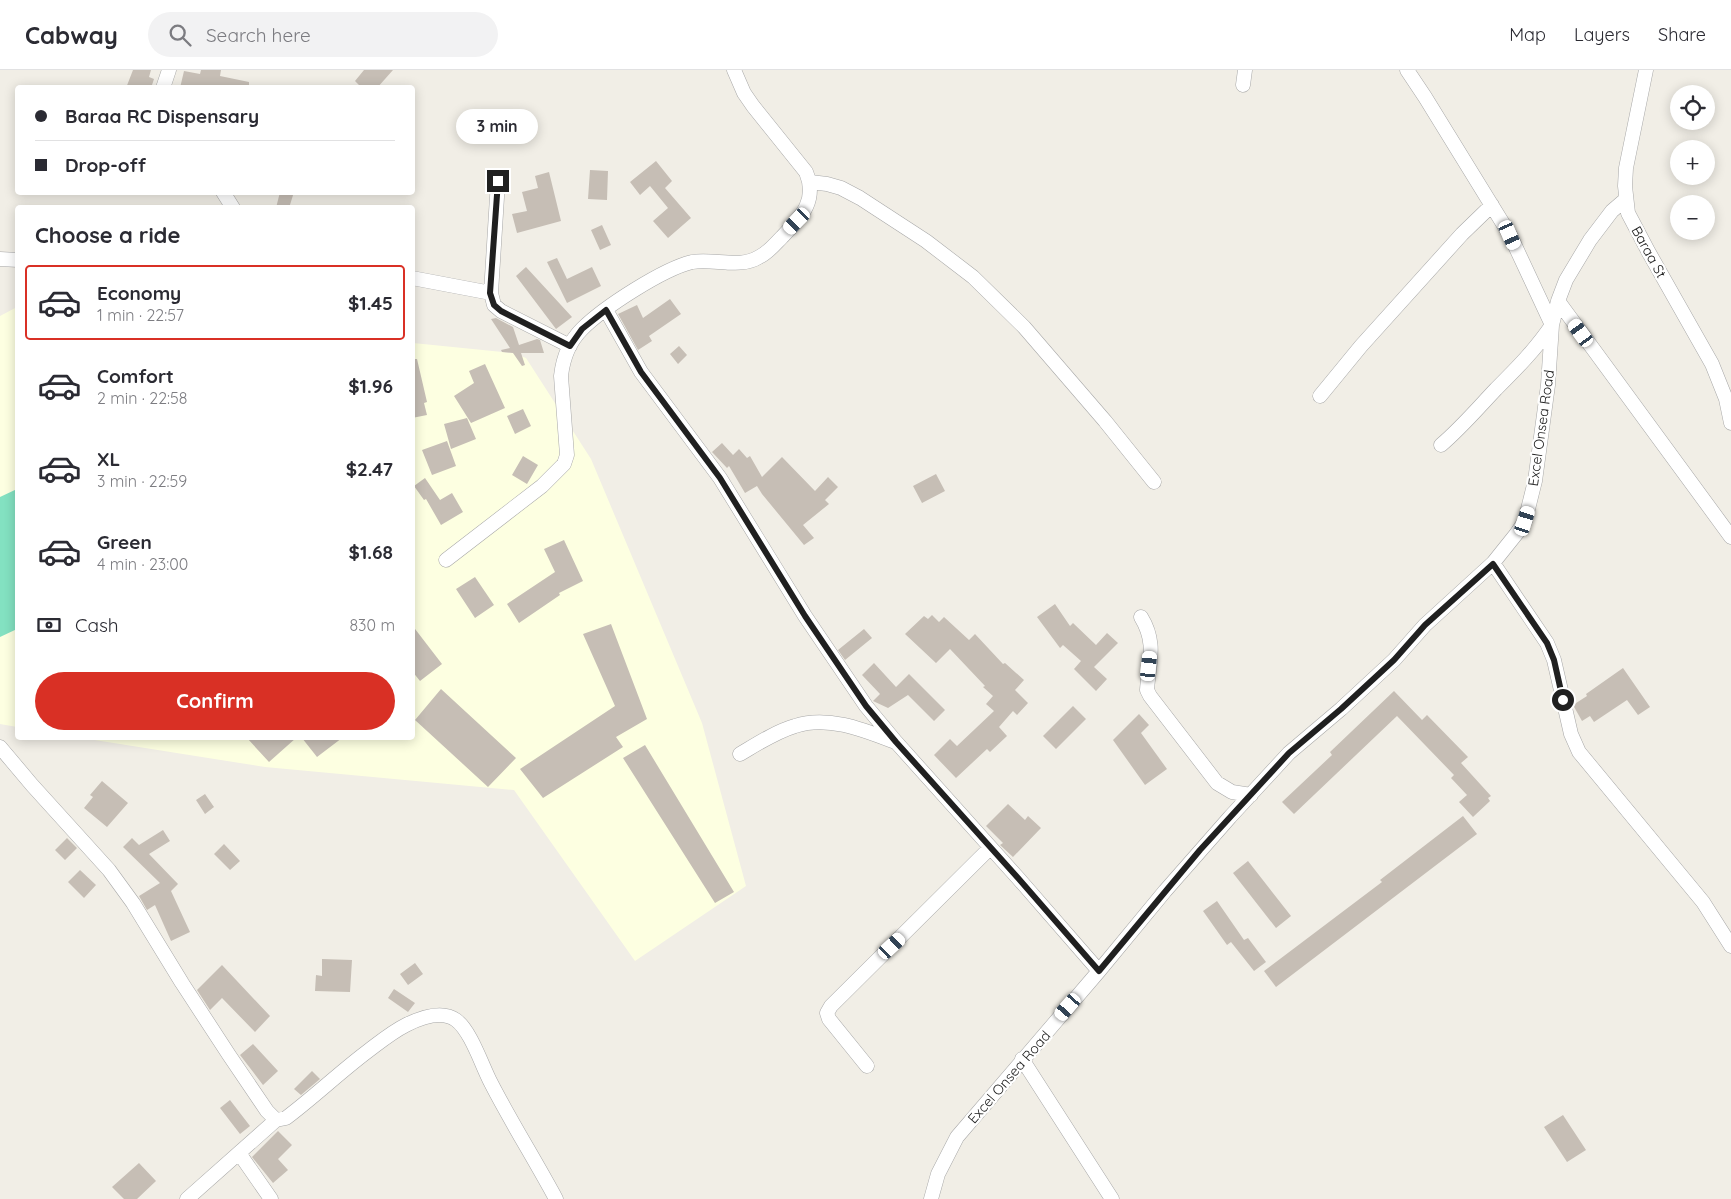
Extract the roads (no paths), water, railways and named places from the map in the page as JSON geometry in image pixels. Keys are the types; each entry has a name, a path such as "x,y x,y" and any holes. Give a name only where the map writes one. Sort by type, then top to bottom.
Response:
{"street":[{"path":"164,85 169,70"},
{"path":"446,560 542,486 564,464 567,455 561,376 564,357 582,329 606,310 667,271 693,262 747,262 759,258 797,221 807,208 810,182 806,172 763,120 744,93 734,70"},
{"path":"1243,85 1245,70"},
{"path":"1406,70 1510,235 1552,325 1524,360 1459,429 1441,445"},
{"name":"Baraa St","path":"1646,70 1626,168 1628,212 1712,364 1728,398 1731,423"},
{"path":"498,181 490,293 494,305 501,311 570,346"},
{"path":"810,182 841,188 860,198 926,241 973,277 1024,327 1154,482"},
{"name":"Excel Onsea Road","path":"931,1199 938,1174 957,1137 1165,891 1289,753 1341,709 1394,660 1425,625 1493,564 1525,521 1535,481 1548,384 1552,325 1558,301 1566,280 1590,240 1602,223 1626,199"},
{"path":"1320,396 1361,346 1462,234 1492,205"},
{"path":"0,259 15,260"},
{"path":"415,279 490,293"},
{"path":"1558,301 1731,537"},
{"path":"606,310 641,372 720,478 825,648 866,706 1099,971"},
{"path":"1493,564 1547,643 1554,660 1571,734 1579,752 1699,896 1731,946"},
{"path":"1141,617 1150,633 1151,647 1147,690 1150,696 1217,783 1232,792 1251,795"},
{"path":"740,754 770,736 796,726 815,723 834,723 854,727 896,742"},
{"path":"0,746 32,785 75,831 133,903 182,983 267,1111 276,1120"},
{"path":"867,1066 829,1019 827,1013 831,1006 990,848"},
{"path":"187,1199 276,1120 286,1118 384,1039 405,1026 424,1018 447,1016 456,1020 464,1027 491,1084 556,1199"},
{"path":"1022,1059 1112,1199"},
{"path":"239,1153 271,1199"}]}
